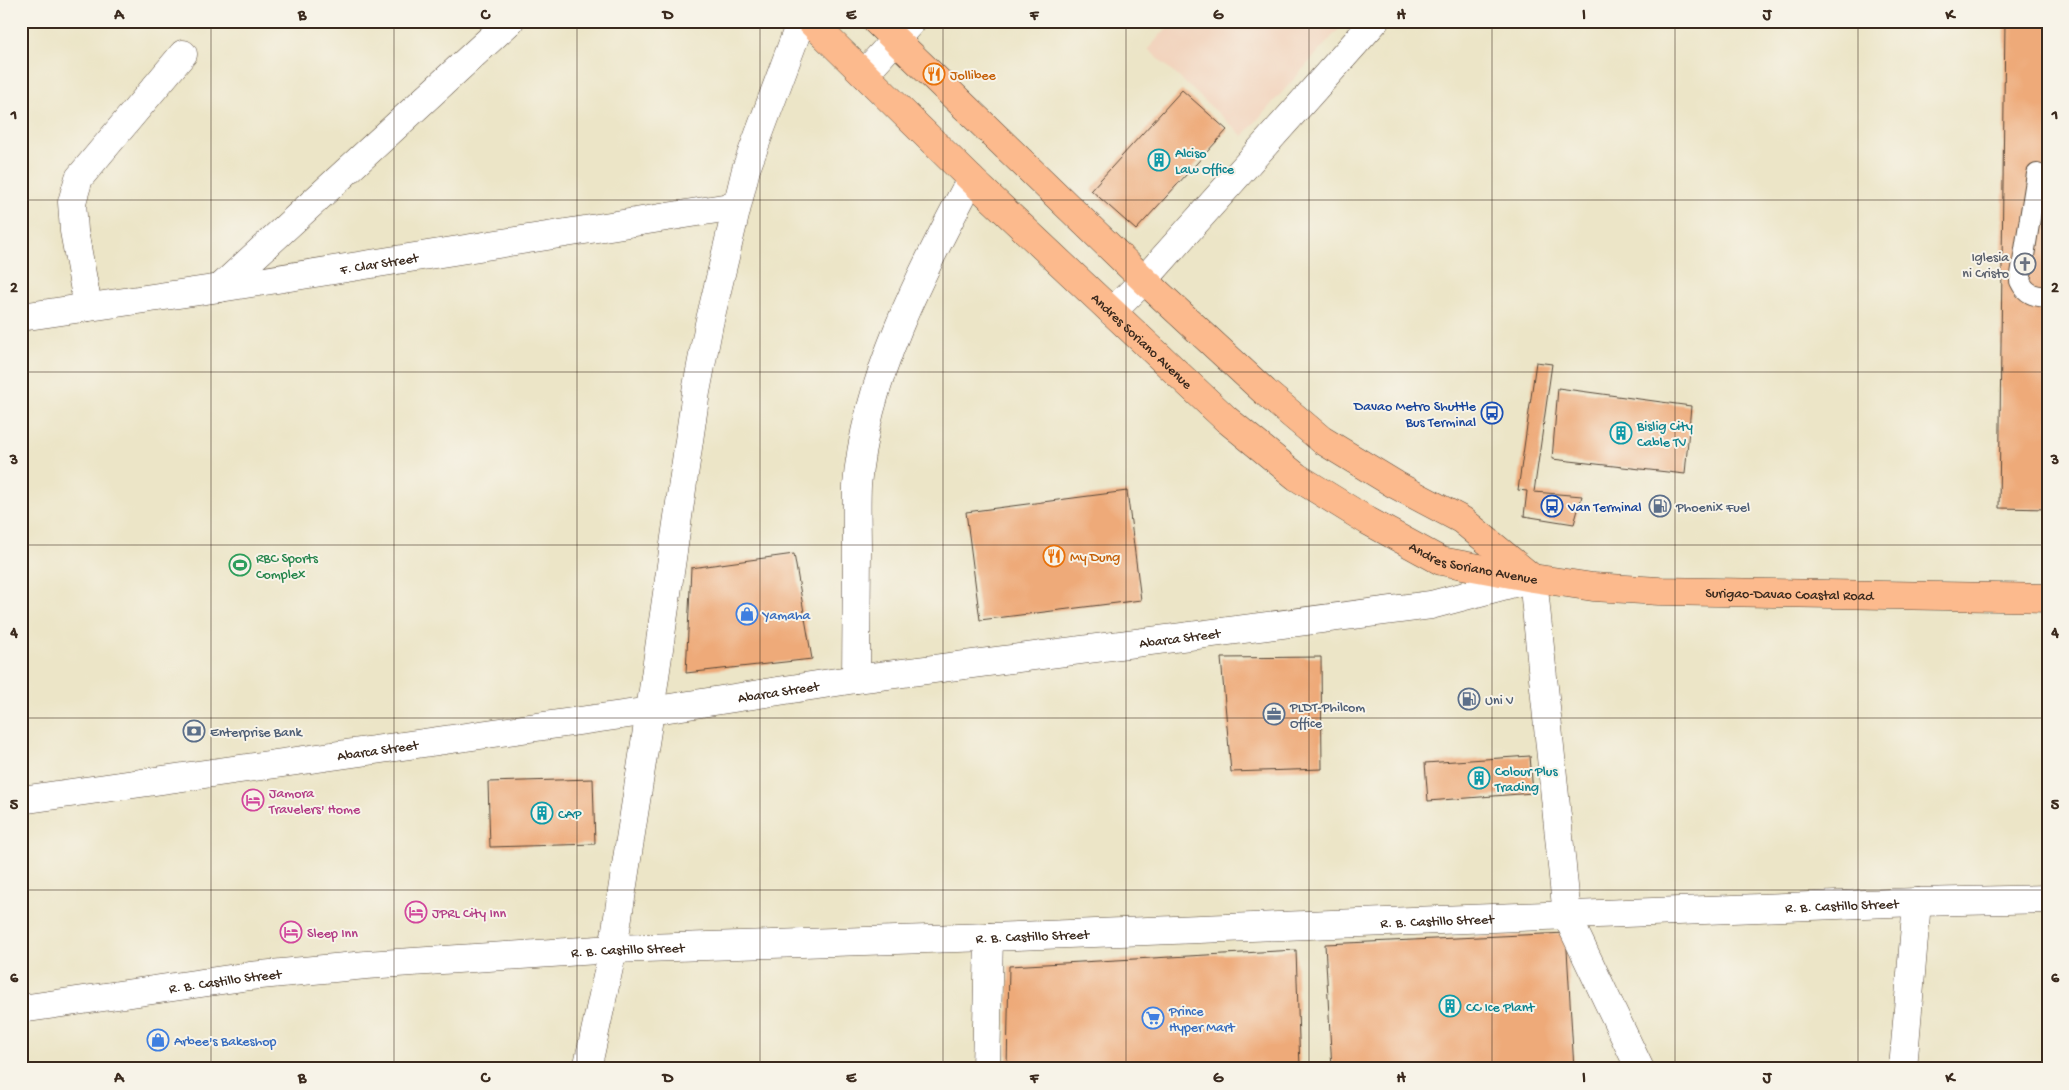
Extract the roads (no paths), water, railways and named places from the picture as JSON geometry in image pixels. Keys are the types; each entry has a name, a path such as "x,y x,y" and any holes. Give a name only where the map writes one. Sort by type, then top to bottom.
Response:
{"highway":[{"name":"Andres Soriano Avenue","path":"810,21 971,179 1226,419 1297,477 1368,521 1441,561 1533,578"},
{"name":"Andres Soriano Avenue","path":"876,21 904,31 1144,280 1265,392 1322,440 1396,485 1462,520 1533,578"},
{"name":"Surigao-Davao Coastal Road","path":"1533,578 1593,587 1659,590 2048,598"}],"street":[{"path":"220,288 510,21"},
{"path":"587,1069 613,949 698,383 709,324 736,206 758,133 801,21"},
{"path":"1112,312 1144,280 1375,21"},
{"path":"864,74 904,31"},
{"path":"88,307 74,231 72,202 79,178 183,54"},
{"path":"856,679 858,486 868,420 883,371 906,309 932,252 971,179"},
{"name":"F. Clar Street","path":"21,317 220,288 736,206"},
{"path":"1533,578 1567,916 1640,1069"},
{"name":"Abarca Street","path":"21,800 650,711 856,679 1431,605 1533,578"},
{"name":"R. B. Castillo Street","path":"21,1009 289,972 422,960 613,949 989,937 1917,902 2048,899"},
{"path":"1903,1069 1917,902"},
{"path":"986,1069 989,937"}],"lane":[{"path":"2037,174 2020,281 2023,289 2031,294 2048,297"}],"place":[{"name":"Jollibee","path":"934,74"},
{"name":"Alciso Law Office","path":"1159,160"},
{"name":"Iglesia ni Cristo","path":"2025,264"},
{"name":"Davao Metro Shuttle Bus Terminal","path":"1492,413"},
{"name":"Bislig City Cable TV","path":"1621,433"},
{"name":"Van Terminal","path":"1552,506"},
{"name":"Phoenix Fuel","path":"1660,506"},
{"name":"My Dung","path":"1054,556"},
{"name":"RBC Sports Complex","path":"240,565"},
{"name":"Yamaha","path":"747,614"},
{"name":"Uni V","path":"1469,699"},
{"name":"PLDT-Philcom Office","path":"1274,714"},
{"name":"Enterprise Bank","path":"194,731"},
{"name":"Colour Plus Trading","path":"1479,778"},
{"name":"Jamora Travelers' Home","path":"253,800"},
{"name":"CAP","path":"542,813"},
{"name":"JPRL City Inn","path":"416,912"},
{"name":"Sleep Inn","path":"291,932"},
{"name":"CC Ice Plant","path":"1450,1006"},
{"name":"Prince Hyper Mart","path":"1153,1018"},
{"name":"Arbee's Bakeshop","path":"158,1040"}]}
